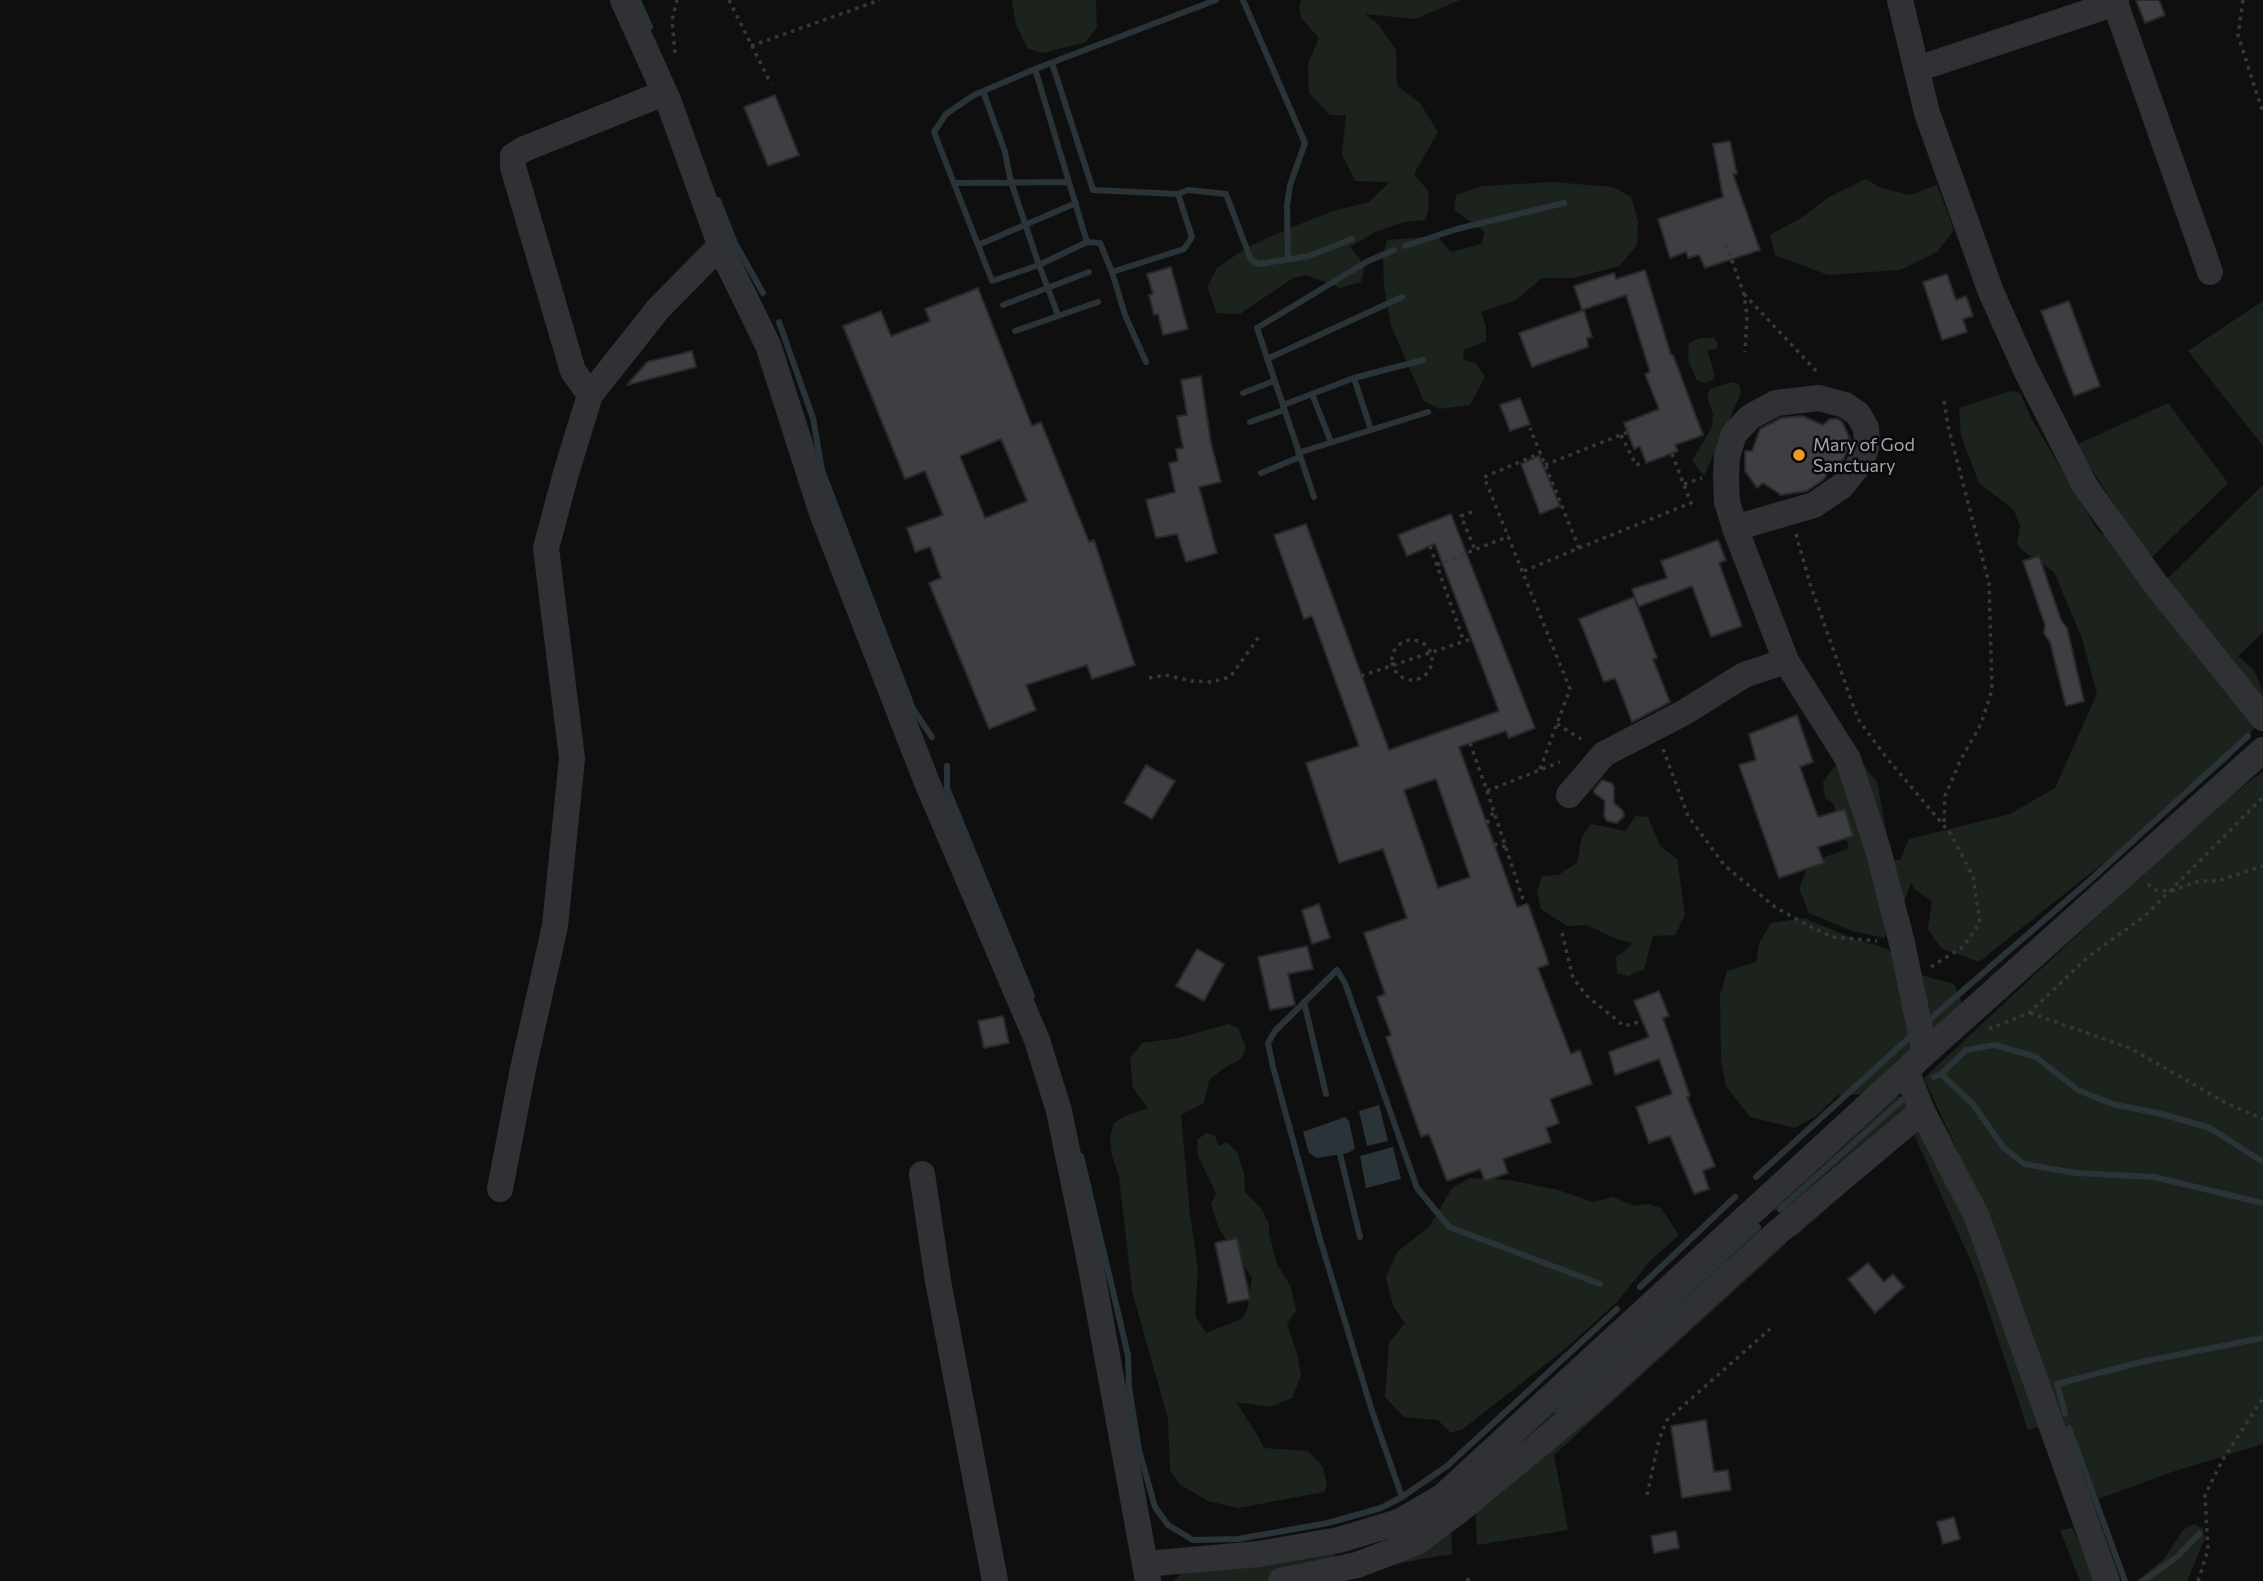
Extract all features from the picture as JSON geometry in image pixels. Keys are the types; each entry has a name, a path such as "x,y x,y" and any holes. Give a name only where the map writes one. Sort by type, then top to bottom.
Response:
{"street":[{"path":"623,0 664,93 720,246 768,345 836,550 926,780 1037,1040 1059,1111 1090,1262 1147,1572 1339,1540 1399,1522 1442,1497 1916,1061 2263,750"},
{"path":"1900,0 1927,113 1991,292 2026,370 2085,486 2157,586 2263,718"},
{"path":"1917,69 2115,2 2210,272"},
{"path":"590,395 573,371 513,167 513,156 524,149 664,93"},
{"path":"500,1189 555,926 572,758 546,548 590,395 658,309 720,246"},
{"path":"1735,528 1814,505 1842,486 1863,457 1867,444 1866,428 1858,414 1845,405 1819,398 1776,403 1750,417 1734,435 1727,456 1727,502 1735,528 1786,661 1848,759 1878,850 1910,980 1922,1111 1977,1217 2107,1581"},
{"path":"1569,795 1604,754 1685,712 1744,676 1786,661"},
{"path":"1281,1581 1357,1565 1417,1542 1461,1509 1593,1399 1772,1237 1922,1111"},
{"path":"922,1174 937,1281 995,1581"}],"path":[{"path":"675,57 672,20 677,0"},
{"path":"729,0 771,85"},
{"path":"751,46 880,0"},
{"path":"2243,0 2238,35 2263,113"},
{"path":"1726,244 1744,294 1747,317 1745,352"},
{"path":"1744,294 1820,375"},
{"path":"1944,401 1948,426 1989,583 1992,690 1981,723 1945,796 1944,825"},
{"path":"1545,466 1621,435 1630,430 1625,422"},
{"path":"1530,428 1579,548"},
{"path":"1621,435 1636,465 1642,463"},
{"path":"1540,769 1570,689 1484,477 1541,453"},
{"path":"1524,571 1691,503 1672,454"},
{"path":"1472,512 1461,516 1475,550"},
{"path":"1790,513 1810,584 1858,719 1886,757 1951,834 1973,877 1980,923 1963,947 1910,980"},
{"path":"1437,565 1509,536"},
{"path":"1430,547 1464,642"},
{"path":"1149,678 1165,675 1211,682 1230,677 1261,634"},
{"path":"1362,676 1471,639"},
{"path":"1419,640 1431,653 1431,668 1418,679 1402,678 1392,665 1394,649 1405,641 1419,640"},
{"path":"1557,724 1581,740"},
{"path":"1653,728 1688,816 1725,866 1775,907 1833,937 1902,943"},
{"path":"1470,743 1525,905"},
{"path":"1488,791 1560,762"},
{"path":"1950,1031 1979,1033 2029,1013 2090,956 2145,916 2263,797"},
{"path":"1487,823 1494,811"},
{"path":"1494,844 1506,848"},
{"path":"2130,869 2155,890 2171,891 2199,881 2218,881 2263,866"},
{"path":"1562,933 1573,978 1587,996 1624,1026 1642,1021"},
{"path":"2029,1013 2130,1048 2226,1103 2263,1119"},
{"path":"1647,1495 1659,1440 1667,1420 1770,1329"},
{"path":"2199,1581 2208,1550 2205,1495 2223,1459 2263,1398"}],"shaded area":[{"path":"1012,0 1096,0 1097,27 1086,42 1043,53 1028,49 1016,25"},
{"path":"1302,0 1460,0 1415,19 1365,14 1378,24 1396,50 1397,86 1420,103 1438,132 1414,174 1428,191 1429,208 1425,220 1404,222 1375,232 1350,247 1364,268 1361,282 1340,288 1307,275 1293,278 1240,314 1217,313 1207,287 1217,268 1246,248 1290,228 1333,211 1369,202 1390,182 1355,181 1342,154 1346,115 1330,115 1309,93 1308,64 1319,38 1301,18 1299,6"},
{"path":"1866,179 1881,188 1910,195 1937,185 1954,230 1937,252 1900,270 1828,275 1775,255 1770,235 1801,218 1829,197"},
{"path":"1553,182 1613,187 1631,197 1638,222 1637,245 1619,266 1573,278 1542,278 1516,300 1481,312 1486,327 1486,341 1464,350 1463,360 1476,363 1485,377 1470,405 1439,409 1424,401 1391,326 1384,287 1383,256 1387,240 1437,236 1451,252 1481,244 1485,232 1454,210 1456,195 1483,186"},
{"path":"2263,301 2263,446 2188,351"},
{"path":"1700,338 1714,338 1717,342 1717,349 1709,350 1708,353 1714,379 1706,383 1697,381 1688,360 1689,343"},
{"path":"1732,382 1739,384 1741,393 1704,476 1692,461 1712,427 1713,414 1707,397 1710,389"},
{"path":"2010,391 2020,393 2031,418 2098,531 2168,578 2263,485 2263,632 2238,656 2254,670 2263,692 2263,708 2256,726 2228,760 2176,805 1979,962 1941,948 1928,929 1932,901 1914,889 1911,882 1903,905 1884,938 1852,931 1809,913 1799,888 1810,863 1849,848 1833,803 1825,798 1823,782 1834,767 1862,763 1877,782 1892,860 1900,860 1909,839 2010,814 2055,788 2097,694 2082,638 2054,572 2017,544 2020,526 2014,510 1979,483 1961,436 1959,408"},
{"path":"2168,403 2228,483 2150,559 2076,445"},
{"path":"2263,771 2263,1444 2172,1472 2090,1502 1977,1193 1924,1078 2203,818"},
{"path":"1635,816 1648,817 1660,846 1677,859 1685,915 1675,935 1653,936 1644,969 1628,976 1617,973 1616,956 1632,943 1586,925 1567,926 1541,909 1537,892 1542,876 1558,875 1577,863 1582,837 1591,824 1626,831"},
{"path":"1804,918 1885,948 1924,976 1954,984 1962,1003 1868,1094 1838,1095 1816,1116 1795,1128 1750,1117 1726,1086 1721,1060 1720,995 1727,971 1756,962 1759,944 1771,923"},
{"path":"1228,1024 1238,1028 1246,1048 1241,1059 1209,1080 1204,1103 1181,1115 1198,1269 1195,1315 1206,1333 1242,1319 1247,1310 1252,1278 1219,1229 1211,1204 1216,1193 1198,1156 1197,1140 1206,1133 1215,1136 1218,1146 1227,1142 1237,1152 1244,1174 1245,1192 1261,1208 1269,1224 1277,1264 1291,1287 1296,1311 1287,1324 1301,1375 1292,1398 1270,1407 1236,1402 1264,1448 1308,1451 1323,1467 1327,1486 1324,1492 1238,1508 1208,1501 1179,1484 1170,1470 1168,1419 1132,1291 1119,1176 1110,1138 1113,1124 1123,1117 1148,1108 1133,1088 1130,1058 1142,1043 1179,1038"},
{"path":"1902,1096 1908,1107 1783,1215 1774,1209 1896,1097"},
{"path":"1379,1105 1388,1141 1367,1146 1359,1111"},
{"path":"1345,1117 1349,1121 1355,1149 1348,1153 1317,1158 1309,1153 1303,1132"},
{"path":"1913,1131 1927,1132 1976,1236 2039,1427 2028,1430 1976,1273 1913,1132 1795,1237 1789,1230"},
{"path":"1393,1147 1401,1179 1366,1188 1360,1156"},
{"path":"1470,1178 1509,1180 1558,1190 1593,1202 1613,1197 1634,1206 1648,1204 1661,1208 1679,1235 1650,1261 1617,1302 1565,1349 1463,1429 1451,1433 1438,1420 1404,1417 1385,1397 1389,1343 1405,1323 1393,1306 1386,1277 1397,1252 1429,1227 1452,1188"},
{"path":"1756,1222 1774,1241 1787,1243 1554,1455 1568,1530 1477,1545 1475,1505 1518,1441"},
{"path":"1451,1521 1452,1555 1311,1581 1173,1581 1181,1574 1335,1552 1333,1572"},
{"path":"2194,1524 2203,1529 2205,1538 2187,1581 2136,1581 2164,1559 2183,1530"},
{"path":"2072,1528 2098,1581 2080,1581 2060,1530"}],"building":[{"path":"2136,0 2159,0 2165,15 2145,23"},
{"path":"775,95 799,155 768,166 744,107"},
{"path":"1730,141 1737,174 1733,174 1760,250 1705,268 1699,255 1688,258 1686,252 1670,258 1658,219 1723,197 1713,144"},
{"path":"1171,267 1188,329 1163,335 1158,314 1154,315 1149,295 1153,294 1147,274"},
{"path":"1645,270 1671,355 1703,435 1675,445 1678,451 1646,463 1640,446 1634,449 1624,423 1659,409 1645,374 1650,372 1626,295 1582,310 1574,286 1614,273 1616,279"},
{"path":"1947,274 1956,300 1966,296 1973,316 1963,319 1967,332 1942,340 1923,282"},
{"path":"978,288 1032,426 1041,422 1089,542 1094,540 1135,665 1092,679 1087,665 1026,685 1036,710 989,729 929,583 941,578 930,547 915,552 907,528 943,515 925,471 905,479 843,326 881,311 891,336 930,321 925,309","holes":["1001,439 1027,501 985,518 960,456"]},
{"path":"2069,301 2100,386 2074,396 2041,311"},
{"path":"1584,310 1592,337 1587,338 1588,347 1532,367 1519,333"},
{"path":"692,351 696,367 627,385 647,362"},
{"path":"1201,376 1211,443 1221,482 1199,487 1217,553 1186,562 1177,534 1156,538 1146,500 1175,492 1169,463 1178,461 1176,449 1183,448 1177,416 1187,415 1181,380"},
{"path":"1520,398 1530,424 1510,431 1500,405"},
{"name":"Mary of God Sanctuary","path":"1802,416 1823,425 1830,419 1838,419 1843,423 1851,442 1844,458 1836,463 1823,480 1807,491 1781,495 1763,483 1757,488 1745,471 1745,451 1752,451 1760,429 1781,418"},
{"path":"1539,456 1560,506 1540,514 1521,464"},
{"path":"1451,514 1535,728 1509,738 1506,731 1459,747 1517,907 1528,904 1549,964 1538,968 1571,1054 1580,1050 1592,1084 1550,1099 1559,1123 1546,1128 1551,1142 1503,1159 1508,1173 1485,1181 1480,1169 1447,1181 1429,1134 1421,1137 1386,1037 1391,1035 1377,997 1385,994 1364,933 1407,918 1383,849 1339,863 1306,763 1359,746 1312,616 1304,619 1274,535 1306,524 1389,750 1499,711 1435,544 1407,556 1398,535","holes":["1436,779 1470,877 1438,888 1404,790"]},
{"path":"1718,540 1726,560 1719,563 1742,626 1711,637 1692,586 1638,607 1632,589 1667,578 1661,561"},
{"path":"2039,556 2061,620 2067,628 2084,701 2066,706 2050,642 2044,634 2045,625 2023,561"},
{"path":"1634,597 1657,658 1653,659 1670,702 1632,722 1615,678 1604,682 1579,619"},
{"path":"1797,715 1813,762 1800,767 1818,817 1845,809 1853,836 1818,847 1824,863 1779,878 1739,765 1756,760 1749,734"},
{"path":"1146,765 1175,781 1152,819 1124,803"},
{"path":"1602,780 1612,783 1614,803 1623,811 1624,816 1617,823 1607,821 1604,816 1605,801 1594,793"},
{"path":"1319,904 1330,938 1312,944 1302,910"},
{"path":"1307,946 1313,969 1288,974 1295,1005 1270,1010 1258,957"},
{"path":"1197,949 1224,964 1204,1001 1176,986"},
{"path":"1659,991 1669,1016 1663,1018 1690,1096 1687,1097 1715,1166 1703,1171 1709,1189 1694,1194 1670,1136 1649,1143 1636,1107 1672,1094 1659,1059 1615,1075 1609,1052 1649,1037 1634,1001"},
{"path":"1003,1016 1009,1043 984,1048 978,1021"},
{"path":"1237,1238 1250,1299 1228,1303 1215,1243"},
{"path":"1868,1263 1884,1282 1893,1274 1904,1287 1875,1313 1848,1279"},
{"path":"1706,1420 1714,1472 1728,1470 1731,1490 1682,1498 1671,1426"},
{"path":"1954,1517 1960,1539 1943,1544 1937,1522"},
{"path":"1676,1531 1679,1548 1654,1553 1651,1536"}],"waterway":[{"path":"638,0 650,27"},
{"path":"1146,362 1125,315 1100,243 1087,242 1039,265 992,281 934,132 946,114 974,95 1216,0"},
{"path":"1243,0 1305,143 1290,185 1287,206 1288,259"},
{"path":"1052,63 1093,190 1178,194"},
{"path":"1035,69 1087,242"},
{"path":"983,91 1005,152 1011,182 1058,315"},
{"path":"954,183 1069,182"},
{"path":"1112,272 1184,249 1192,237 1178,194 1188,190 1226,194 1251,260 1259,264 1309,256 1352,239"},
{"path":"718,200 735,243 763,293"},
{"path":"978,245 1076,203"},
{"path":"1405,246 1457,229 1564,203"},
{"path":"1314,497 1257,328 1368,261 1394,250"},
{"path":"1003,305 1089,272"},
{"path":"1267,359 1402,297"},
{"path":"1015,331 1098,302"},
{"path":"779,322 813,418 822,470 913,709 932,737"},
{"path":"1283,405 1354,378 1423,360"},
{"path":"1354,378 1371,430"},
{"path":"1243,393 1274,381"},
{"path":"1312,394 1331,442"},
{"path":"1250,422 1284,410"},
{"path":"1298,453 1428,412"},
{"path":"1261,473 1300,457"},
{"path":"1929,1020 2088,882 2248,736"},
{"path":"947,766 947,788 1032,996"},
{"path":"1402,1497 1372,1411 1320,1239 1273,1067 1268,1043 1275,1031 1337,970 1345,983 1417,1188 1449,1227 1600,1284"},
{"path":"1304,1002 1326,1094"},
{"path":"1756,1177 1911,1036"},
{"path":"1934,1077 1941,1074 1966,1050 1995,1045 2036,1057 2078,1090 2112,1104 2162,1114 2210,1128 2263,1162"},
{"path":"1941,1074 1973,1104 2003,1147 2024,1164 2076,1173 2154,1177 2263,1203"},
{"path":"1780,1209 1902,1100"},
{"path":"1340,1154 1360,1237"},
{"path":"1081,1156 1128,1355 1129,1387 1139,1450 1155,1507 1168,1525 1193,1540 1238,1539 1328,1523 1381,1508 1402,1497 1447,1466 1617,1309"},
{"path":"1640,1287 1735,1197"},
{"path":"1558,1412 1758,1227"},
{"path":"2065,1414 2057,1384 2141,1362 2263,1338"},
{"path":"2069,1428 2125,1581"},
{"path":"2143,1581 2177,1557 2199,1534"}],"place":[{"name":"Mary of God Sanctuary","path":"1799,455"}]}
